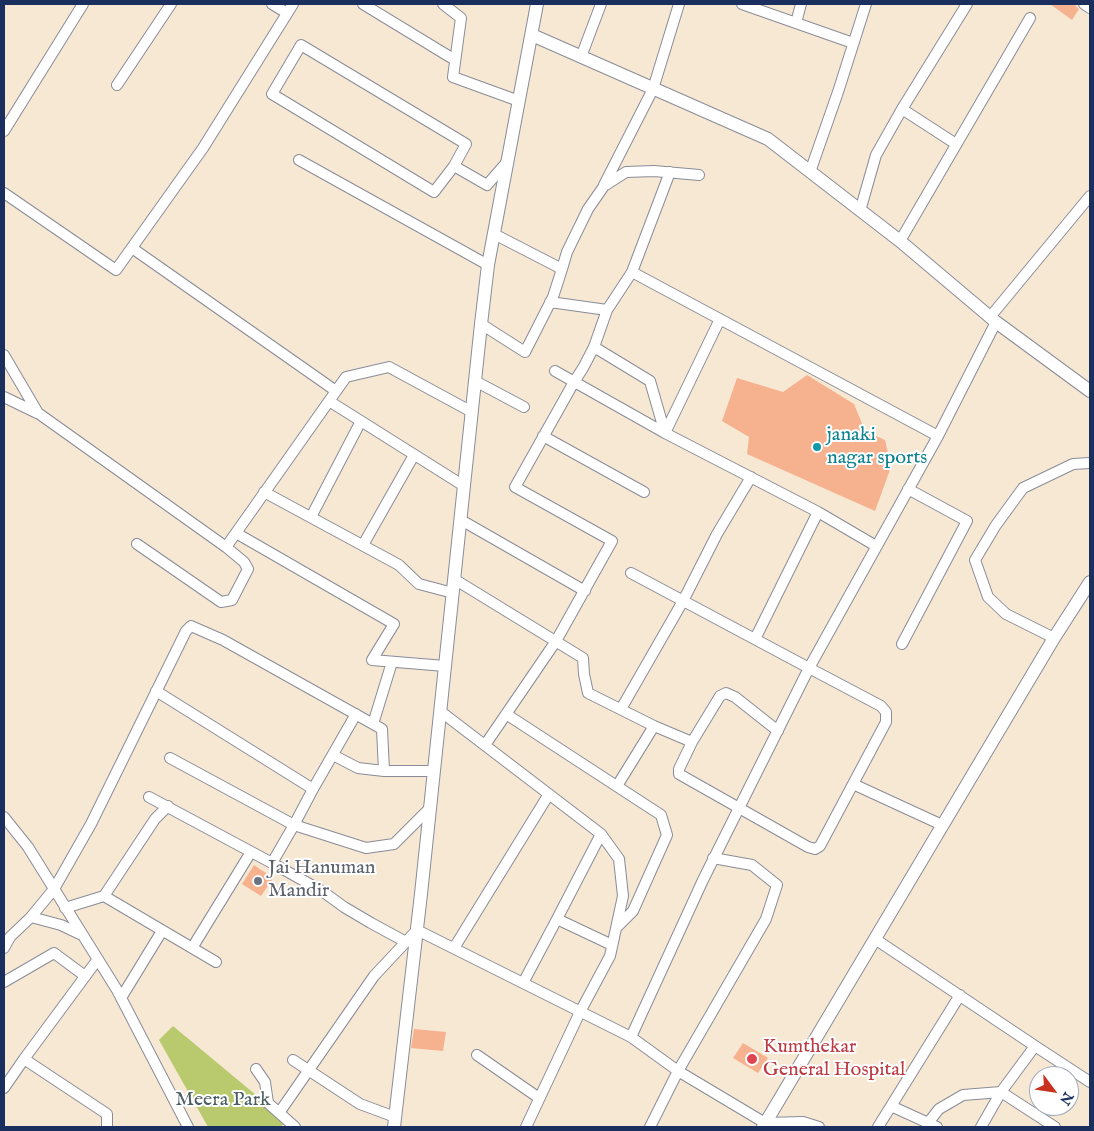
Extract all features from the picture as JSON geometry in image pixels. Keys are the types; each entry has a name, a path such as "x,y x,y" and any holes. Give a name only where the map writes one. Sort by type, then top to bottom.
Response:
{"street":[{"path":"4,131 83,4"},
{"path":"118,85 171,4"},
{"path":"272,4 287,13"},
{"path":"4,193 116,270 203,148 293,4"},
{"path":"364,4 455,60"},
{"path":"442,4 461,18 453,77 519,101"},
{"path":"293,1060 360,1104 394,1122 417,930 488,265 537,4"},
{"path":"581,57 602,4"},
{"path":"481,324 525,352 550,302 567,252 588,209 604,186 654,89 680,4"},
{"path":"742,4 853,43"},
{"path":"796,23 801,4"},
{"path":"810,172 866,4"},
{"path":"860,211 876,155 902,108 966,4"},
{"path":"1084,4 1090,8"},
{"path":"900,242 1030,18"},
{"path":"532,35 768,139 900,242 993,319 1090,391"},
{"path":"301,45 466,144 454,166 434,192 272,94 301,45"},
{"path":"902,108 956,144"},
{"path":"299,160 488,265"},
{"path":"454,166 487,184 508,162"},
{"path":"604,186 626,172 654,171 699,176"},
{"path":"485,745 556,641 612,541 515,487 594,347 607,310 632,272 670,172"},
{"path":"631,1037 738,808 809,668 938,436 993,319 1090,196"},
{"path":"494,234 562,269"},
{"path":"132,248 336,391"},
{"path":"632,272 938,436"},
{"path":"550,302 607,310"},
{"path":"665,433 720,319"},
{"path":"594,347 650,381 665,433"},
{"path":"4,355 38,413"},
{"path":"226,547 346,377 389,366 472,412"},
{"path":"555,372 665,433 818,512 876,546"},
{"path":"475,381 524,407"},
{"path":"4,397 38,413 226,547 244,562 248,570 232,600 221,602 137,544"},
{"path":"329,401 464,486"},
{"path":"311,517 361,421"},
{"path":"543,436 644,492"},
{"path":"363,545 414,455"},
{"path":"1054,638 1006,614 994,603 988,597 975,560 996,525 1024,488 1073,464 1090,463"},
{"path":"621,709 683,601 717,534 751,477"},
{"path":"902,644 967,521 908,489"},
{"path":"264,492 399,565 419,584 453,593"},
{"path":"756,639 818,512"},
{"path":"461,520 585,591"},
{"path":"236,533 394,624 372,660 445,666"},
{"path":"631,573 881,706 886,712 886,722 820,846 815,849 808,847 679,774 679,769 692,742 720,696 726,694 735,697 778,731"},
{"path":"454,579 583,658 588,693 654,726 692,742"},
{"path":"764,1125 1054,638 1090,582"},
{"path":"4,948 10,937 31,917 54,889 91,824 186,631 191,626 223,640 382,729 384,771"},
{"path":"372,724 392,662"},
{"path":"156,691 313,789"},
{"path":"440,711 601,834 620,859 622,896 610,956 580,1012 526,1127"},
{"path":"272,863 356,714"},
{"path":"506,714 661,815 667,835 633,911 616,927"},
{"path":"617,786 654,726"},
{"path":"333,755 358,768 384,771 434,771"},
{"path":"170,758 294,824 366,848 394,844 430,808"},
{"path":"853,784 942,826"},
{"path":"454,948 549,794"},
{"path":"149,797 322,890 371,924 406,942"},
{"path":"65,908 104,896 155,820 168,806"},
{"path":"4,817 28,847 98,959 121,998 188,1127"},
{"path":"523,983 601,834"},
{"path":"192,948 251,852"},
{"path":"650,1127 678,1071 766,919 777,884 752,865 714,858"},
{"path":"104,896 216,962"},
{"path":"31,917 61,925 83,936"},
{"path":"558,919 612,945"},
{"path":"417,930 631,1037 678,1071 764,1125 803,1122 819,1127"},
{"path":"279,1113 374,976 417,930"},
{"path":"121,998 162,931"},
{"path":"875,939 1090,1082"},
{"path":"4,982 54,953 85,976"},
{"path":"4,1088 24,1058 98,959"},
{"path":"878,1127 960,995"},
{"path":"981,1127 1001,1092 1035,1046"},
{"path":"477,1055 539,1098"},
{"path":"24,1058 107,1114 107,1127"},
{"path":"256,1069 265,1082 268,1103 295,1127"},
{"path":"891,1106 932,1125 939,1109 963,1095 1001,1092 1054,1127"}],"green space":[{"name":"Meera Park","path":"173,1026 286,1120 281,1127 208,1127 159,1040"}],"building":[{"path":"1050,4 1074,4 1079,9 1072,20"},
{"name":"janaki nagar sports","path":"807,375 854,404 865,431 885,440 891,467 875,511 747,454 749,437 722,421 737,378 783,392"},
{"name":"Jai Hanuman Mandir","path":"254,865 273,878 261,896 242,884"},
{"path":"414,1029 446,1032 443,1051 411,1048"},
{"path":"743,1043 768,1058 758,1073 733,1058"}],"place":[{"name":"janaki nagar sports","path":"817,447"},
{"name":"Jai Hanuman Mandir","path":"258,881"},
{"name":"Kumthekar General Hospital","path":"752,1059"}]}
